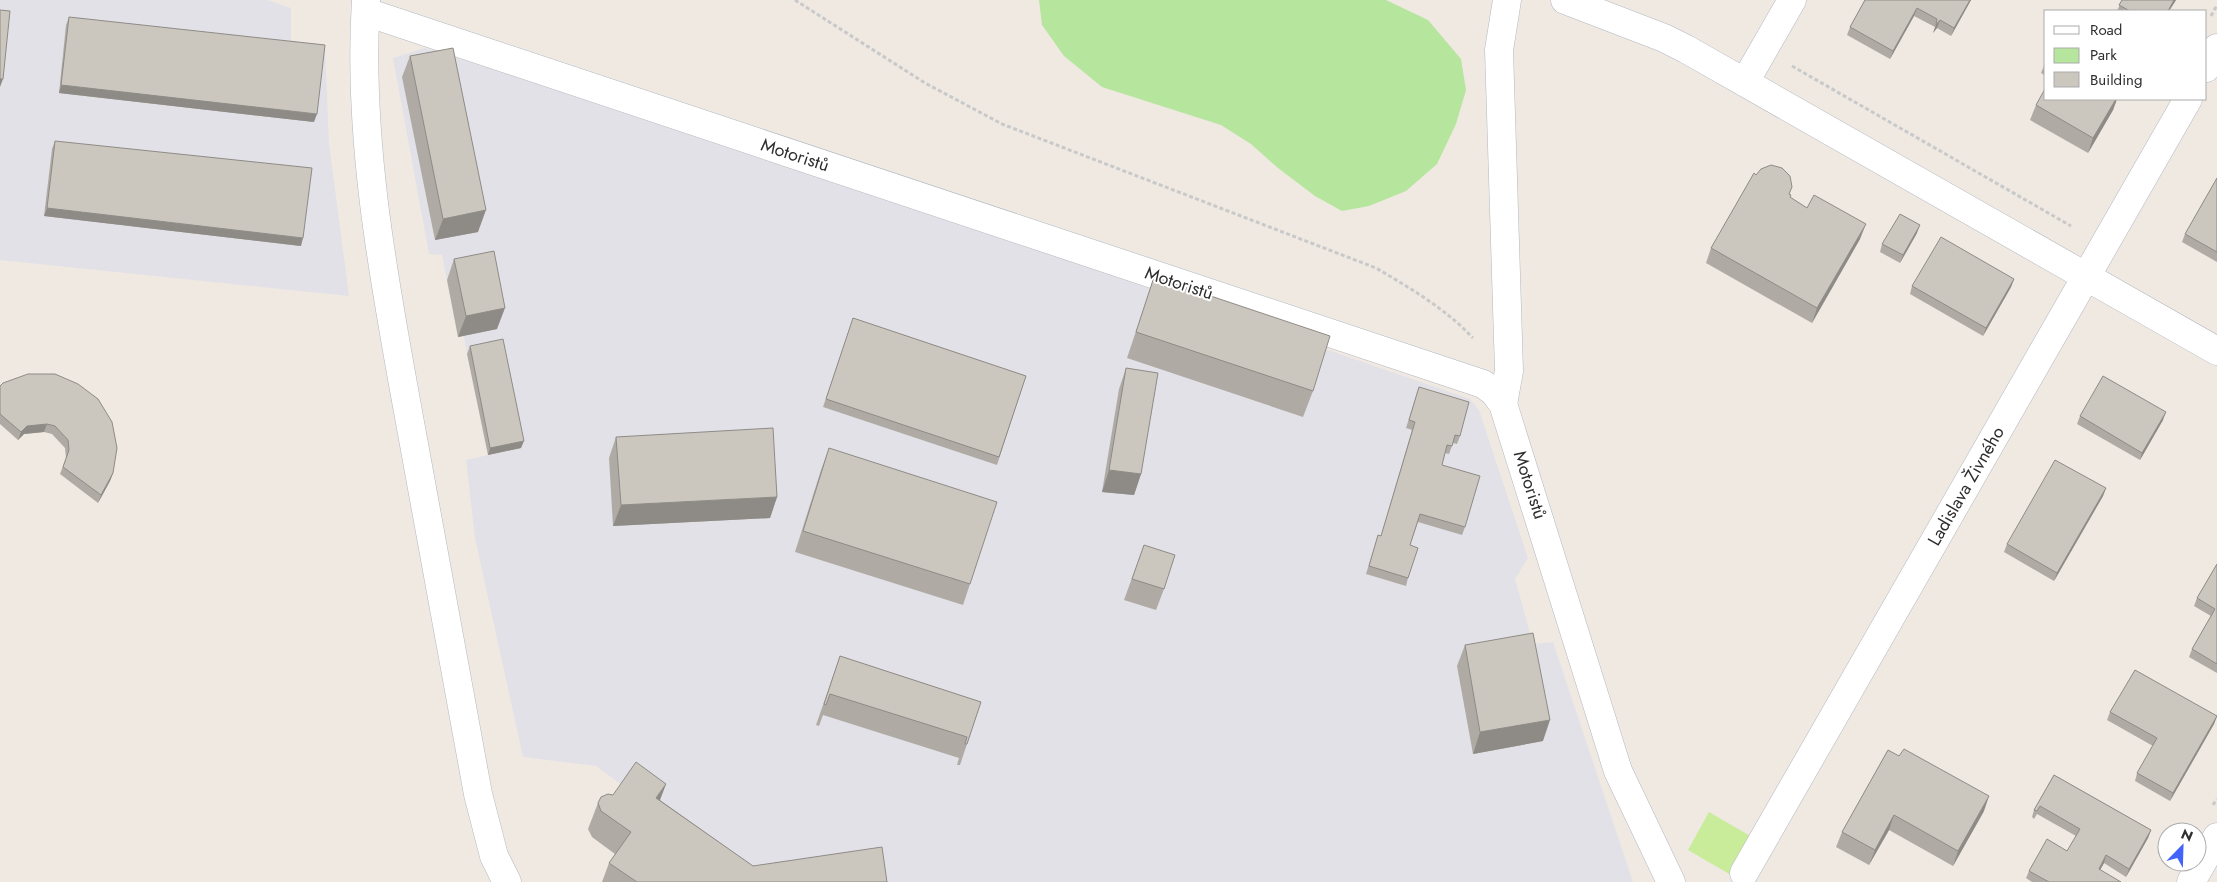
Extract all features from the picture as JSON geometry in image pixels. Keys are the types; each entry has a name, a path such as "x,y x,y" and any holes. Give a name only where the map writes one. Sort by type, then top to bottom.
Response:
{"street":[{"path":"1504,404 1508,371 1499,50 1507,0"},
{"path":"1566,0 1664,38 1745,82 2217,351"},
{"path":"1745,82 1792,0"},
{"path":"366,6 366,113 389,307 478,794 494,856 507,882"},
{"name":"Motoristů","path":"366,6 1483,384 1494,392 1504,404 1618,771 1671,882"},
{"path":"2207,66 2217,48"},
{"name":"Ladislava Živného","path":"1744,873 2187,100"},
{"path":"2191,882 2217,837"}],"path":[{"path":"795,0 925,83 1002,124 1376,268 1408,287 1464,328 1476,340"},
{"path":"1763,50 2104,245"}],"shaded area":[{"path":"0,0 267,0 291,8 291,40 325,48 329,144 349,296 0,260"},
{"path":"425,48 754,152 1470,399 1479,410 1528,558 1515,579 1533,644 1553,642 1633,882 604,882 621,858 592,837 588,829 626,788 596,766 523,757 475,538 466,460 488,455 464,337 458,337 442,255 429,254 393,58"}],"green space":[{"path":"1039,0 1386,0 1428,20 1461,59 1466,90 1456,124 1437,164 1406,191 1369,206 1342,211 1315,196 1278,168 1251,144 1221,125 1102,87 1064,56 1042,25"},
{"path":"1709,812 1771,848 1743,882 1688,850"}],"building":[{"path":"1865,0 1970,0 1954,28 1940,20 1936,25 1937,19 1917,8 1893,51 1850,27"},
{"path":"2122,0 2174,0 2169,10 2128,10 2119,5"},
{"path":"0,10 10,11 3,79 0,79"},
{"path":"69,17 325,45 317,114 61,85"},
{"path":"453,48 486,210 443,219 410,56"},
{"path":"2044,91 2044,100 2115,100 2093,138 2036,105"},
{"path":"55,141 312,168 303,238 47,208"},
{"path":"1771,165 1782,168 1790,176 1792,187 1789,194 1791,195 1790,197 1807,208 1814,195 1866,224 1817,308 1711,248 1754,173 1756,175 1761,169"},
{"path":"2217,178 2217,252 2185,234"},
{"path":"1900,214 1920,225 1903,255 1882,244"},
{"path":"1941,237 2014,279 1986,328 1912,286"},
{"path":"494,251 505,308 466,316 454,259"},
{"path":"1154,277 1330,336 1313,391 1136,332"},
{"path":"853,318 1026,376 999,457 826,399"},
{"path":"503,339 524,441 490,448 470,346"},
{"path":"1126,368 1158,373 1141,474 1109,470"},
{"path":"28,374 55,374 78,384 98,399 112,422 117,448 113,473 101,495 63,467 69,450 68,440 55,426 47,424 27,426 21,432 0,414 0,386 3,383"},
{"path":"2103,376 2166,412 2142,453 2080,416"},
{"path":"1419,387 1469,402 1460,436 1455,435 1452,446 1447,445 1442,465 1480,476 1465,527 1420,514 1410,545 1418,548 1408,578 1369,566 1378,535 1381,536 1415,422 1409,420"},
{"path":"773,428 777,497 621,505 616,437"},
{"path":"829,448 997,502 970,584 803,531"},
{"path":"2055,460 2106,488 2057,573 2007,544"},
{"path":"1144,545 1175,555 1164,589 1132,579"},
{"path":"2217,564 2217,664 2192,649 2215,609 2197,598"},
{"path":"1533,633 1550,720 1480,732 1465,645"},
{"path":"840,656 981,702 967,744 965,744 967,737 830,694 826,705 824,704"},
{"path":"2135,670 2217,716 2173,793 2137,773 2157,738 2110,712"},
{"path":"1904,749 1989,796 1958,851 1894,815 1875,850 1842,832 1888,750 1899,756"},
{"path":"636,762 666,784 656,798 753,866 882,847 887,882 637,882 609,863 631,832 601,811 598,803 601,797 608,794 613,795"},
{"path":"2054,775 2151,830 2129,869 2106,855 2099,869 2121,882 2049,882 2029,871 2047,839 2067,851 2080,829 2040,806 2037,811 2034,810"}]}
